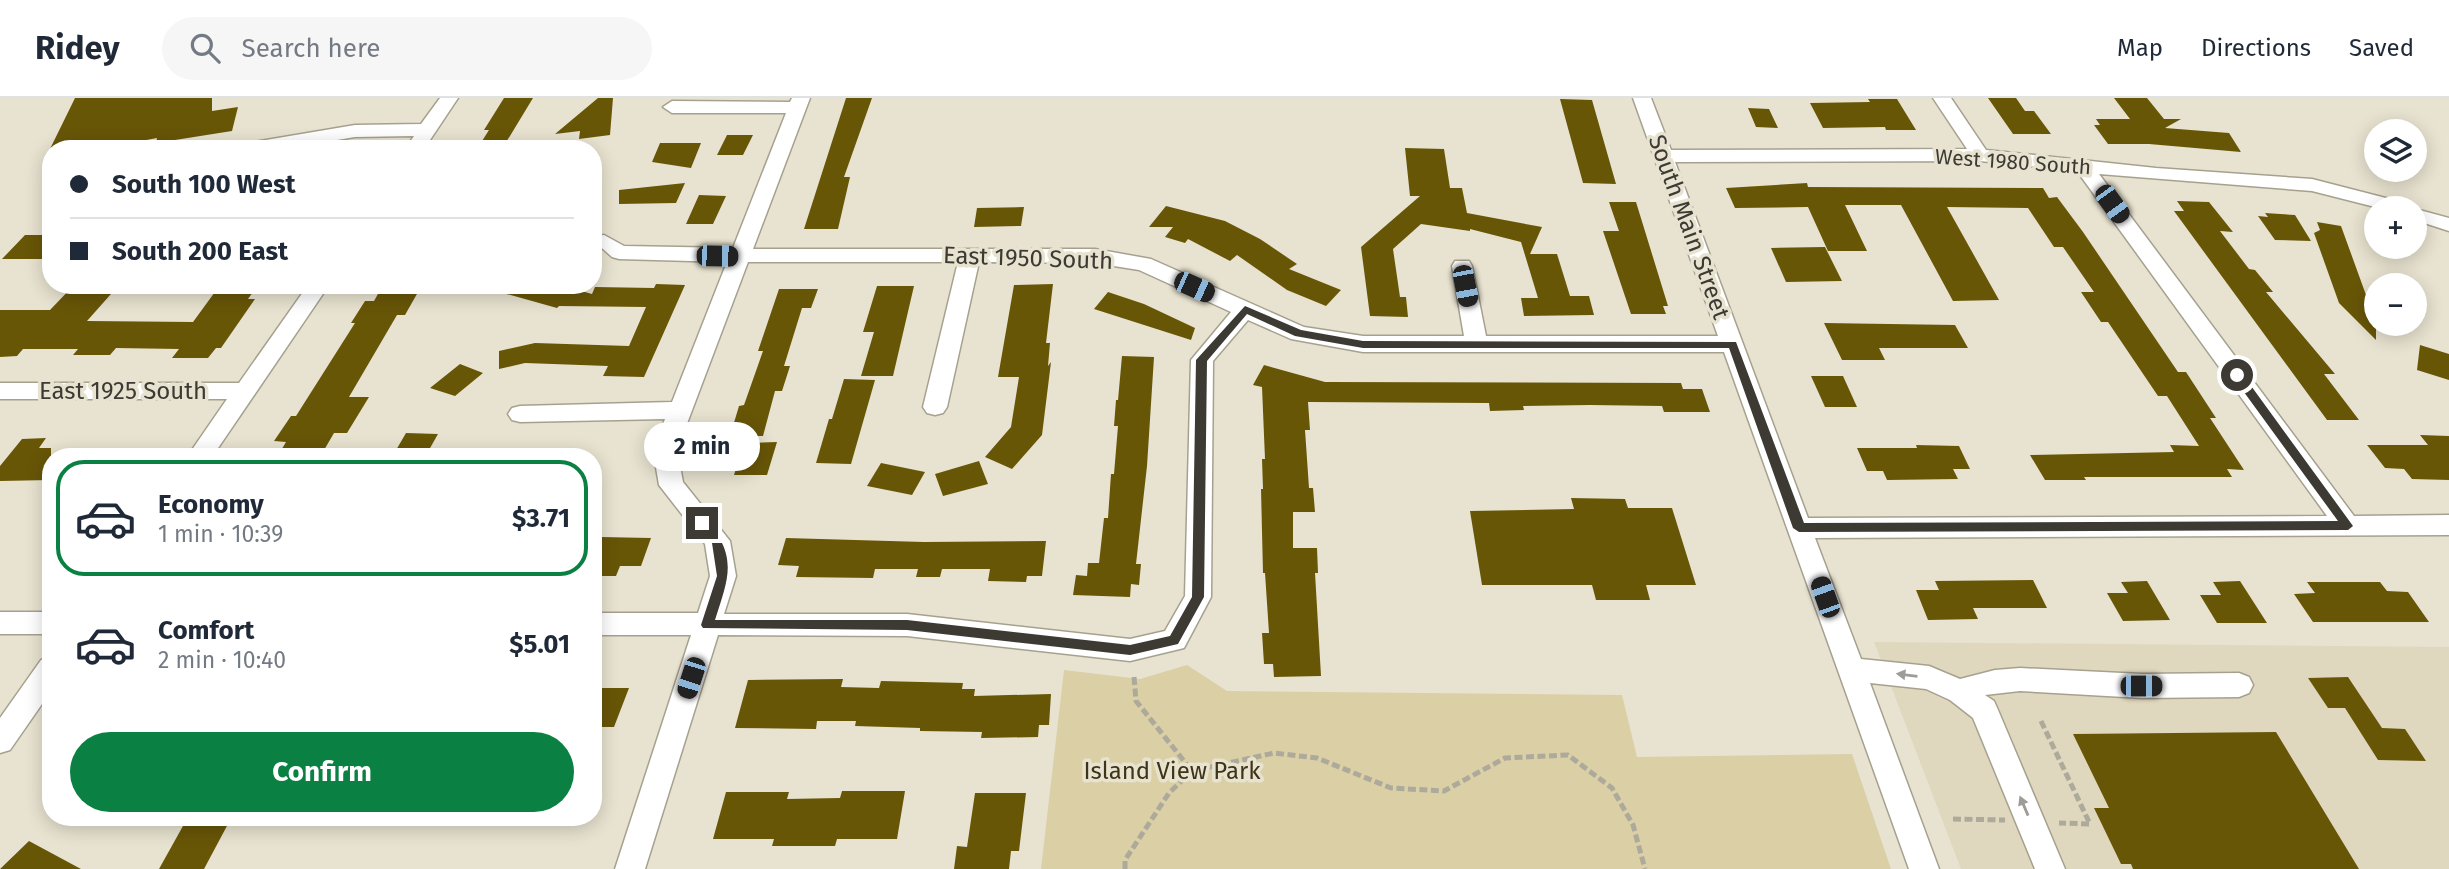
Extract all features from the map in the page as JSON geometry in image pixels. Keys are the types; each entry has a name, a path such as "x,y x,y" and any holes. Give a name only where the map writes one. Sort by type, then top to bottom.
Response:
{"street":[{"path":"421,140 449,98"},
{"name":"South Main Street","path":"1642,98 1924,869"},
{"path":"1942,98 1980,155"},
{"path":"630,869 723,576 718,541 671,485 665,450 799,103 673,107"},
{"path":"302,140 355,131 428,130"},
{"name":"West 1980 South","path":"1663,156 1980,155 2084,167 2312,185 2364,198"},
{"path":"2084,167 2348,526"},
{"path":"2427,217 2449,225"},
{"name":"East 1950 South","path":"604,242 619,253 740,256 1095,256 1144,264 1299,334 1363,345 1733,344"},
{"path":"935,407 970,255"},
{"path":"1462,266 1476,344"},
{"path":"205,448 313,294"},
{"path":"602,624 907,625 1130,650 1174,640 1198,597 1202,360 1245,309"},
{"name":"East 1925 South","path":"0,391 245,391"},
{"path":"520,414 680,410"},
{"path":"1799,528 2449,525"},
{"path":"0,623 42,623"},
{"path":"1852,670 1929,678 1960,692 1984,710 2050,869"},
{"path":"0,741 42,681"},
{"path":"1960,692 1968,686 2002,681 2141,686 2239,685"}],"path":[{"path":"1134,677 1136,701 1192,771"},
{"path":"2041,721 2090,824 2059,823"},
{"path":"1125,869 1125,860 1169,793 1192,771 1275,753 1318,758 1391,788 1444,791 1505,758 1569,755 1612,788 1633,825 1645,869"},
{"path":"1953,819 2012,821"}],"shaded area":[{"path":"1874,642 2449,647 2449,869 1961,869"}],"green space":[{"name":"Island View Park","path":"1187,665 1227,691 1622,695 1637,757 1852,754 1891,869 1041,869 1064,670 1140,679"}],"building":[{"path":"75,98 212,98 212,111 238,107 232,131 175,140 54,140"},
{"path":"504,98 533,98 507,140 483,140 489,130 484,130"},
{"path":"598,98 613,98 610,135 579,139 580,131 555,134"},
{"path":"846,98 872,98 844,177 850,177 838,229 804,229"},
{"path":"1988,98 2016,98 2025,111 2034,111 2051,134 2013,134"},
{"path":"2114,98 2147,98 2164,119 2181,119 2165,128 2229,133 2241,152 2149,144 2108,144 2094,125 2100,125 2096,119 2130,119"},
{"path":"1560,99 1592,100 1616,184 1583,183"},
{"path":"1868,99 1897,99 1916,130 1886,130 1885,127 1823,128 1810,103 1870,102"},
{"path":"1748,108 1769,109 1778,128 1756,127"},
{"path":"727,135 753,135 743,155 717,155"},
{"path":"660,143 701,143 691,168 652,162"},
{"path":"1405,148 1444,149 1450,188 1462,188 1467,213 1542,227 1530,254 1557,254 1570,296 1589,296 1594,315 1524,316 1521,298 1538,298 1521,242 1470,229 1421,224 1393,249 1400,297 1406,297 1408,317 1370,316 1361,247 1420,196 1410,196"},
{"path":"685,183 676,203 619,204 619,190"},
{"path":"1807,183 1808,187 2043,188 2049,198 2057,197 2178,372 2186,372 2216,418 2210,418 2244,470 2227,469 2232,477 2084,477 2086,480 2045,480 2030,455 2174,452 2170,445 2199,446 2167,396 2158,396 2108,322 2101,322 2081,292 2094,292 2063,247 2054,247 2028,208 1947,207 1999,300 1953,301 1901,205 1845,205 1867,251 1828,251 1808,207 1735,208 1726,188"},
{"path":"699,195 726,196 713,224 686,224"},
{"path":"2177,201 2209,202 2233,232 2220,231 2249,269 2255,270 2273,292 2266,292 2335,374 2324,374 2359,420 2327,420 2174,211 2184,211"},
{"path":"1609,202 1636,202 1668,306 1663,306 1666,314 1631,314 1603,231 1619,231"},
{"path":"1166,206 1225,221 1260,239 1297,264 1289,269 1341,290 1326,306 1287,290 1237,255 1230,261 1188,239 1185,243 1165,237 1173,227 1149,227"},
{"path":"1024,207 1021,226 974,227 977,208"},
{"path":"2265,213 2295,215 2311,241 2275,240 2258,216 2268,217"},
{"path":"2317,222 2341,226 2364,289 2364,328 2339,303 2314,233 2320,230"},
{"path":"25,235 42,235 42,259 2,259"},
{"path":"1825,247 1842,281 1786,282 1771,248"},
{"path":"656,284 685,285 644,377 603,376 608,366 525,363 499,369 499,351 535,343 629,346 646,307 557,308 507,294 602,294 602,287 654,288"},
{"path":"1053,284 1046,343 1050,343 1048,366 1051,362 1042,435 1012,469 985,457 1011,427 1019,377 998,377 1014,285"},
{"path":"877,286 914,286 893,376 861,376 874,332 863,332"},
{"path":"779,289 818,289 811,308 802,308 784,366 790,366 782,391 775,391 763,436 730,436 739,406 744,405 763,351 758,351"},
{"path":"1108,292 1144,304 1195,328 1191,340 1094,309"},
{"path":"65,294 111,294 87,321 193,322 213,294 252,294 248,299 255,299 221,348 216,348 208,358 172,358 179,349 116,348 110,355 73,355 78,349 23,349 17,356 0,357 0,310 50,310"},
{"path":"378,294 417,294 405,315 397,315 349,397 369,397 347,433 334,433 325,448 282,448 286,442 274,441 291,416 296,416 355,323 351,323 365,301 374,301"},
{"path":"1824,323 1955,325 1968,348 1879,348 1885,360 1842,360"},
{"path":"2420,345 2449,354 2449,380 2417,370"},
{"path":"1122,356 1154,357 1147,466 1136,564 1141,564 1139,585 1131,584 1130,597 1073,595 1076,575 1087,576 1088,563 1099,563 1104,518 1108,518 1111,474 1114,474 1118,426 1114,426"},
{"path":"460,364 483,373 455,396 430,388"},
{"path":"1264,365 1325,382 1681,383 1683,389 1702,389 1710,412 1664,412 1662,406 1523,406 1524,410 1490,411 1489,403 1308,402 1310,430 1305,430 1309,488 1313,488 1315,512 1293,512 1293,548 1317,548 1318,573 1315,573 1321,676 1274,677 1273,664 1264,664 1262,633 1269,633 1263,573 1261,489 1262,459 1265,459 1262,387 1253,385"},
{"path":"1811,376 1843,376 1857,407 1825,407"},
{"path":"844,379 875,380 851,464 816,463 829,419 832,419"},
{"path":"406,433 438,434 430,448 397,448"},
{"path":"2420,435 2449,436 2449,480 2412,479 2404,469 2385,468 2367,445 2428,445"},
{"path":"46,438 39,448 42,448 42,480 0,481 0,466 22,439"},
{"path":"777,442 767,475 734,475 744,443"},
{"path":"1916,445 1959,446 1970,469 1953,469 1958,479 1887,480 1883,471 1867,471 1857,448 1917,448"},
{"path":"979,461 988,484 943,496 935,474"},
{"path":"881,463 925,472 912,495 867,486"},
{"path":"1571,498 1625,499 1628,508 1672,508 1696,585 1646,585 1650,600 1596,600 1592,585 1482,585 1470,511 1574,509"},
{"path":"602,537 651,538 641,566 620,566 616,576 602,576"},
{"path":"786,538 924,542 1046,541 1042,576 1027,576 1026,582 988,581 990,569 942,569 940,577 916,577 918,569 875,569 873,578 796,577 799,566 778,565"},
{"path":"2033,580 2047,608 1973,608 1978,619 1928,620 1916,590 1939,590 1935,581"},
{"path":"2147,581 2170,620 2123,621 2107,593 2128,593 2121,582"},
{"path":"2240,581 2267,623 2217,623 2200,595 2221,595 2213,582"},
{"path":"2307,582 2380,582 2387,591 2408,592 2429,622 2313,622 2294,594 2315,593"},
{"path":"2348,677 2382,728 2405,729 2426,761 2378,760 2345,708 2328,708 2308,678"},
{"path":"843,679 841,687 879,688 881,681 963,683 962,689 975,689 974,696 1051,694 1049,725 1039,725 1038,737 981,738 982,732 855,726 856,721 817,721 816,729 735,728 748,680"},
{"path":"602,688 629,688 614,727 602,727"},
{"path":"2276,732 2359,869 2133,869 2131,864 2121,864 2094,808 2109,808 2073,734"},
{"path":"842,791 905,791 897,839 837,839 835,846 772,846 774,839 713,839 726,792 789,792 787,799 840,798"},
{"path":"975,793 1026,793 1019,851 1011,851 1009,869 954,869 957,846 967,847"},
{"path":"183,826 227,826 204,869 159,869"},
{"path":"29,841 81,869 0,869"}],"route":[{"path":"702,523 718,541 723,576 708,625 907,625 1130,650 1174,640 1198,597 1202,360 1245,309 1299,334 1363,345 1733,344 1799,528 2348,526 2237,375"}]}
